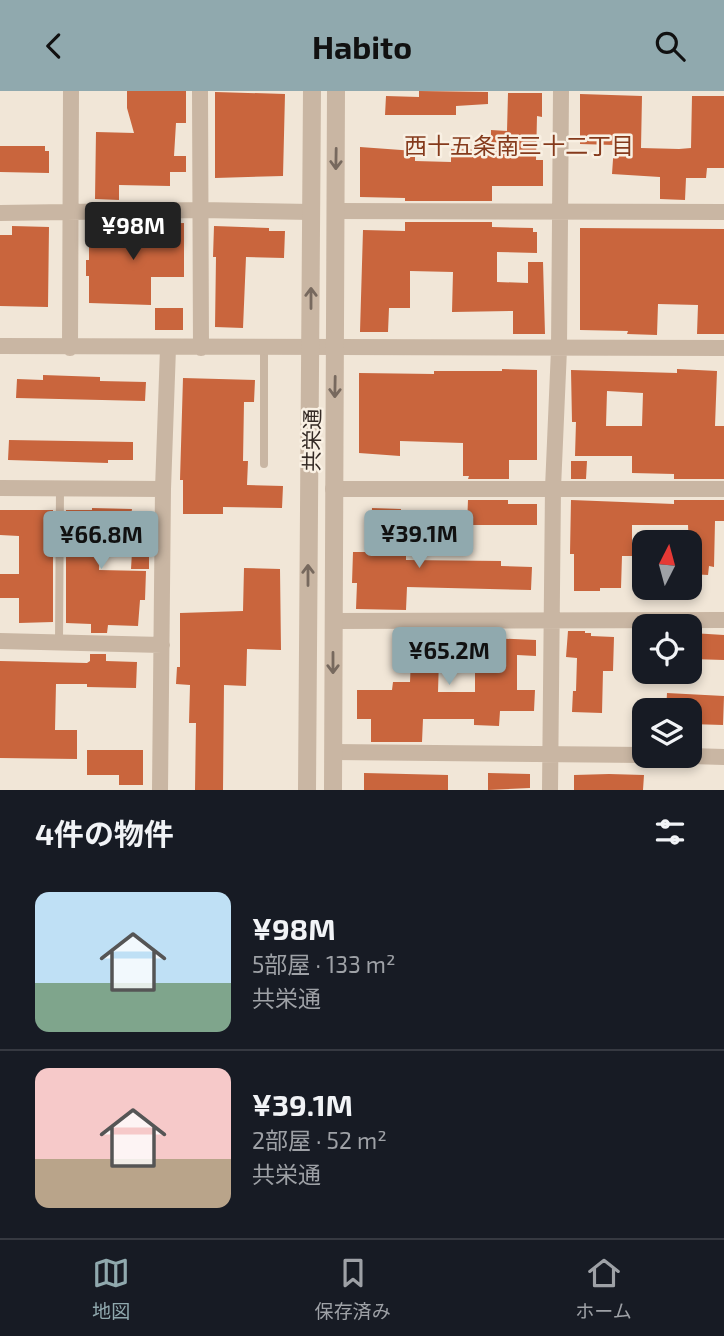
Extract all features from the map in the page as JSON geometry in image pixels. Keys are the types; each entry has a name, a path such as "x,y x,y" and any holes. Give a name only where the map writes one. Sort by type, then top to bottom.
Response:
{"street":[{"path":"70,348 71,91"},
{"path":"200,91 201,348"},
{"name":"共栄通","path":"306,790 312,91"},
{"name":"共栄通","path":"333,790 336,91"},
{"path":"550,790 561,91"},
{"path":"0,213 201,210 311,212"},
{"path":"335,211 724,212"},
{"path":"0,347 724,348"},
{"path":"160,790 163,489 168,348"},
{"path":"0,488 163,489"},
{"path":"333,489 724,489"},
{"path":"333,621 724,620"},
{"path":"0,641 162,645"},
{"path":"334,752 632,755"},
{"path":"702,756 724,757"}],"lane":[{"path":"264,348 264,464"},
{"path":"59,642 60,489"}],"building":[{"path":"127,91 186,91 186,123 176,123 174,156 186,156 186,172 170,172 170,186 119,185 119,200 95,199 96,132 134,133 127,108"},
{"path":"419,91 488,92 488,104 456,106 456,115 385,115 386,96 419,97"},
{"path":"215,92 285,94 283,176 215,178"},
{"path":"508,93 542,93 542,117 537,116 536,160 543,160 543,186 492,186 492,201 405,201 405,198 360,197 360,147 415,151 415,161 451,162 451,149 491,150 491,130 507,131"},
{"path":"580,94 642,96 641,148 679,149 691,148 692,96 724,96 724,168 707,168 706,178 686,178 685,200 660,199 660,177 612,174 614,145 580,144"},
{"path":"0,146 45,146 45,151 49,151 49,173 0,172"},
{"path":"405,222 492,222 492,227 533,228 533,232 537,232 537,253 497,252 497,282 528,283 528,262 543,262 545,334 513,334 513,311 452,312 453,272 410,271 410,308 389,308 388,332 360,332 363,230 405,231"},
{"path":"184,223 184,277 151,277 151,305 89,303 86,260 89,260 89,228 144,229 144,224"},
{"path":"12,226 49,227 48,307 0,306 0,235 12,235"},
{"path":"214,226 285,231 284,258 246,257 243,328 215,327"},
{"path":"580,228 724,229 724,334 697,334 698,305 658,304 657,335 627,334 628,331 580,330"},
{"path":"155,308 183,308 183,330 155,330"},
{"path":"677,369 717,371 715,426 724,426 724,479 674,479 674,474 632,473 632,456 575,456 576,422 572,422 571,370 677,373","holes":["607,391 643,393 642,426 606,426"]},
{"path":"537,370 537,460 509,460 509,479 468,479 469,476 463,476 463,443 400,441 400,456 359,453 359,373 434,374 434,371"},
{"path":"43,375 100,377 100,381 146,382 145,401 16,398 17,379 43,380"},
{"path":"183,378 255,380 254,402 244,402 243,461 248,461 247,485 283,486 282,508 223,507 223,514 183,514 183,480 180,480"},
{"path":"9,440 133,442 133,460 108,460 108,463 8,460"},
{"path":"571,461 587,461 586,479 571,479"},
{"path":"468,500 508,500 508,504 537,504 537,525 467,525"},
{"path":"571,500 674,504 674,500 724,500 724,521 715,521 714,567 709,566 708,575 702,575 702,530 688,530 688,525 632,525 632,556 622,556 621,588 574,591 574,554 570,554"},
{"path":"372,508 401,509 400,553 406,553 406,560 501,561 501,566 532,567 531,590 407,587 406,610 356,609 357,583 352,583 353,552 371,552"},
{"path":"132,509 131,516 145,516 144,534 100,532 99,570 146,571 145,600 140,600 138,626 108,625 107,633 91,633 91,624 66,623 66,510"},
{"path":"0,510 53,510 53,622 19,623 19,598 0,598 0,574 19,574 19,536 0,535"},
{"path":"132,552 149,552 149,569 131,569"},
{"path":"244,568 280,569 281,650 247,649 246,686 224,685 223,790 195,790 196,723 189,723 190,685 176,684 177,667 180,667 180,613 243,611"},
{"path":"568,631 585,631 591,633 591,636 614,637 613,671 603,671 602,713 572,712 577,658 566,657"},
{"path":"702,634 724,635 724,660 702,659"},
{"path":"412,635 536,640 536,656 517,655 517,690 535,690 534,711 500,711 499,726 474,725 474,719 423,719 422,742 371,742 371,719 357,719 357,690 392,690 393,682 410,682","holes":["439,659 475,660 475,692 438,692"]},
{"path":"90,654 106,654 106,661 137,662 136,688 56,684 55,730 77,730 77,759 0,758 0,661 87,663 90,661"},
{"path":"667,693 724,696 723,725 702,724 702,698 667,698"},
{"path":"87,750 143,750 143,785 119,785 119,775 87,775"},
{"path":"364,773 448,775 448,790 364,790"},
{"path":"488,773 530,774 530,788 488,790"},
{"path":"574,775 644,775 643,790 574,790"}],"district":[{"name":"西十五条南三十二丁目","path":"519,145"}]}
